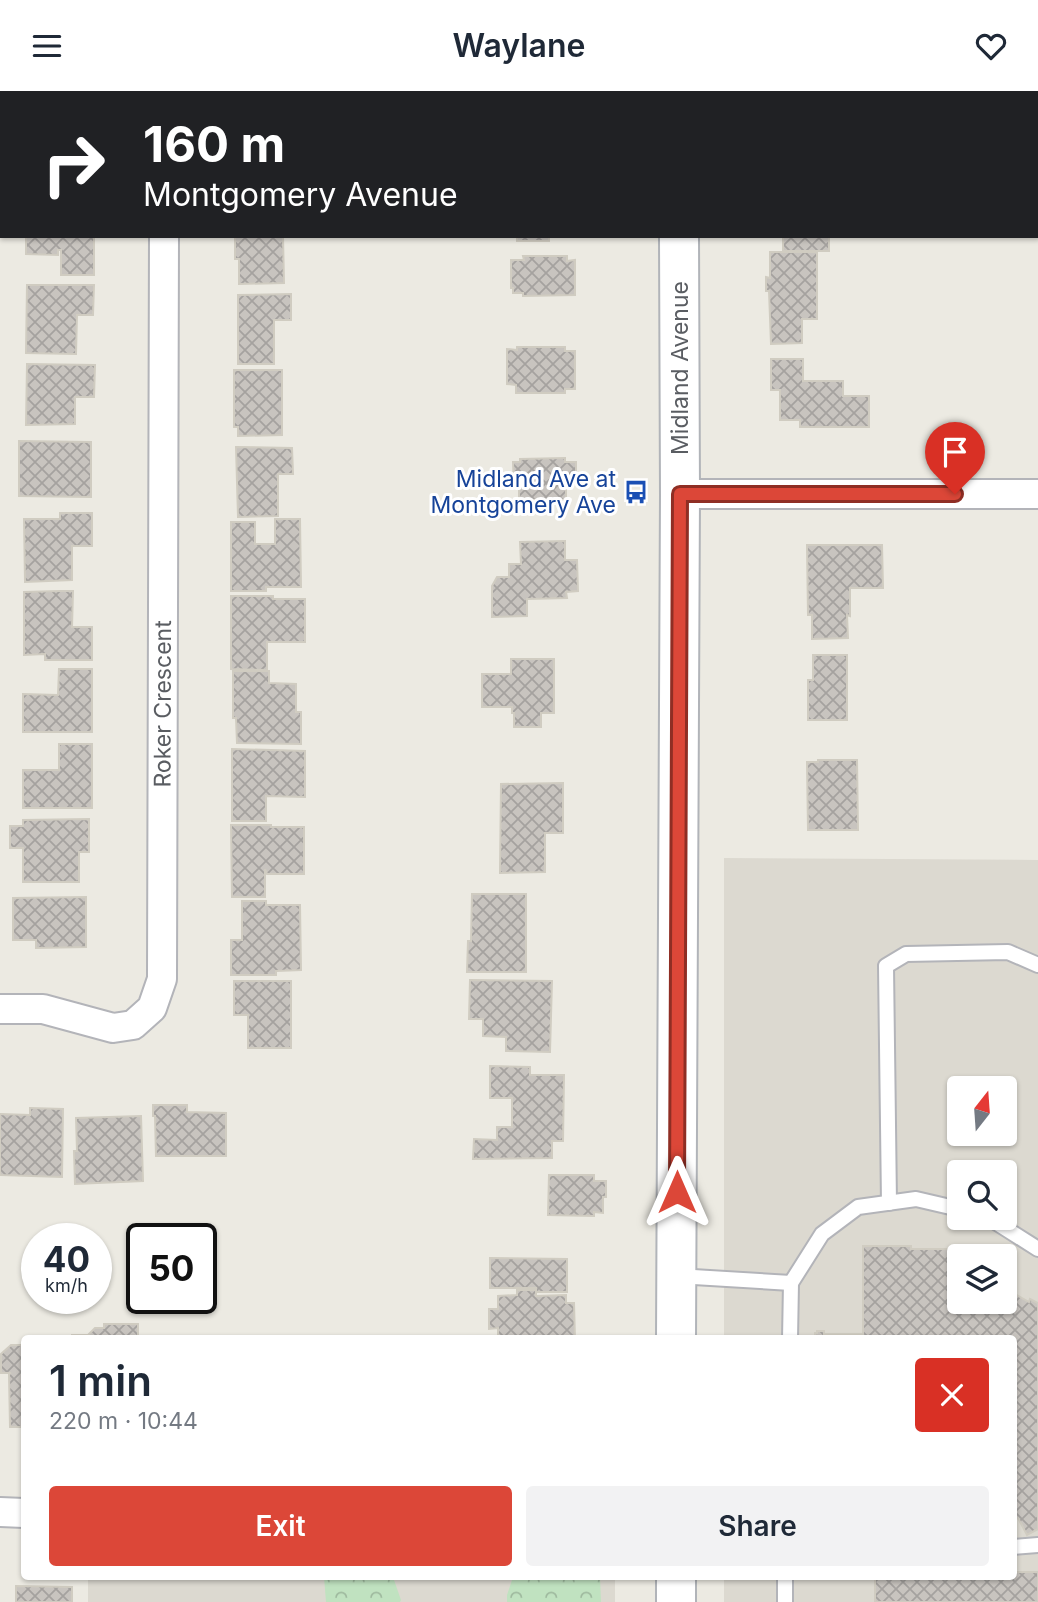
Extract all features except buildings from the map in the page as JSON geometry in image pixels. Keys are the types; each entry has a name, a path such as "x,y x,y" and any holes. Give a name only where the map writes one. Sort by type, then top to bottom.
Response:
{"main road":[{"name":"Midland Avenue","path":"676,1335 680,238"},
{"path":"676,1580 676,1602"}],"street":[{"name":"Roker Crescent","path":"0,1009 43,1009 113,1028 133,1025 152,1008 162,979 164,238"},
{"path":"680,494 1038,494"},
{"path":"0,1513 21,1513"}],"lane":[{"path":"889,1203 886,966 906,954 1008,952 1038,965"},
{"path":"789,1335 790,1283 822,1234 858,1207 916,1199 947,1206"},
{"path":"1008,1230 1038,1249"},
{"path":"677,1276 790,1283"},
{"path":"1017,1547 1038,1545"},
{"path":"785,1580 785,1602"}],"shaded area":[{"path":"724,858 1038,860 1038,1602 724,1602 724,1580 1017,1580 1017,1335 724,1335"},
{"path":"88,1580 615,1580 615,1602 88,1602"}],"green space":[{"path":"324,1580 394,1580 401,1600 400,1602 326,1602"},
{"path":"512,1580 600,1580 601,1602 507,1602"}],"place":[{"name":"Midland Ave at Montgomery Ave","path":"636,492"}],"route":[{"path":"677,1192 680,494 955,494"}]}
